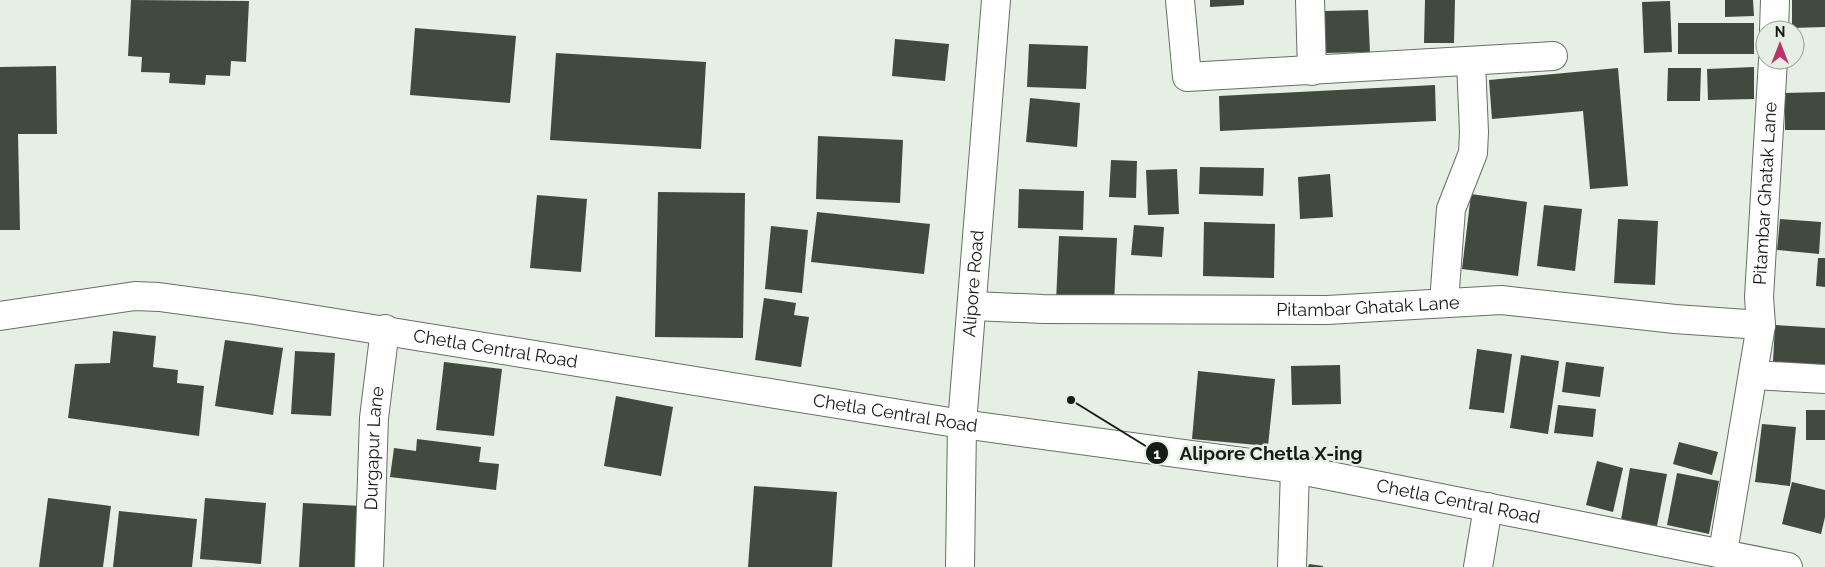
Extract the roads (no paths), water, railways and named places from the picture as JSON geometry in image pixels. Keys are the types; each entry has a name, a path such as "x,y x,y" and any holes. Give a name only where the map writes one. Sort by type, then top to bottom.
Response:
{"street":[{"name":"Alipore Road","path":"960,567 962,424 973,306 996,0"},
{"path":"1180,0 1187,77 1553,56"},
{"path":"1310,0 1312,71"},
{"path":"1774,20 1775,0"},
{"path":"1444,302 1451,209 1473,153 1471,62"},
{"name":"Pitambar Ghatak Lane","path":"1709,556 1752,376 1761,325 1759,297 1772,70"},
{"name":"Chetla Central Road","path":"0,316 135,296 159,297 385,329 962,424 1295,469 1488,508 1709,556 1788,567"},
{"name":"Pitambar Ghatak Lane","path":"973,306 1043,309 1327,310 1501,300 1675,319 1761,325"},
{"name":"Durgapur Lane","path":"369,567 374,418 385,329"},
{"path":"1752,376 1825,379"},
{"path":"1292,567 1295,469"},
{"path":"1478,567 1488,508"}],"place":[{"name":"Alipore Chetla X-ing","path":"1071,400"}]}
